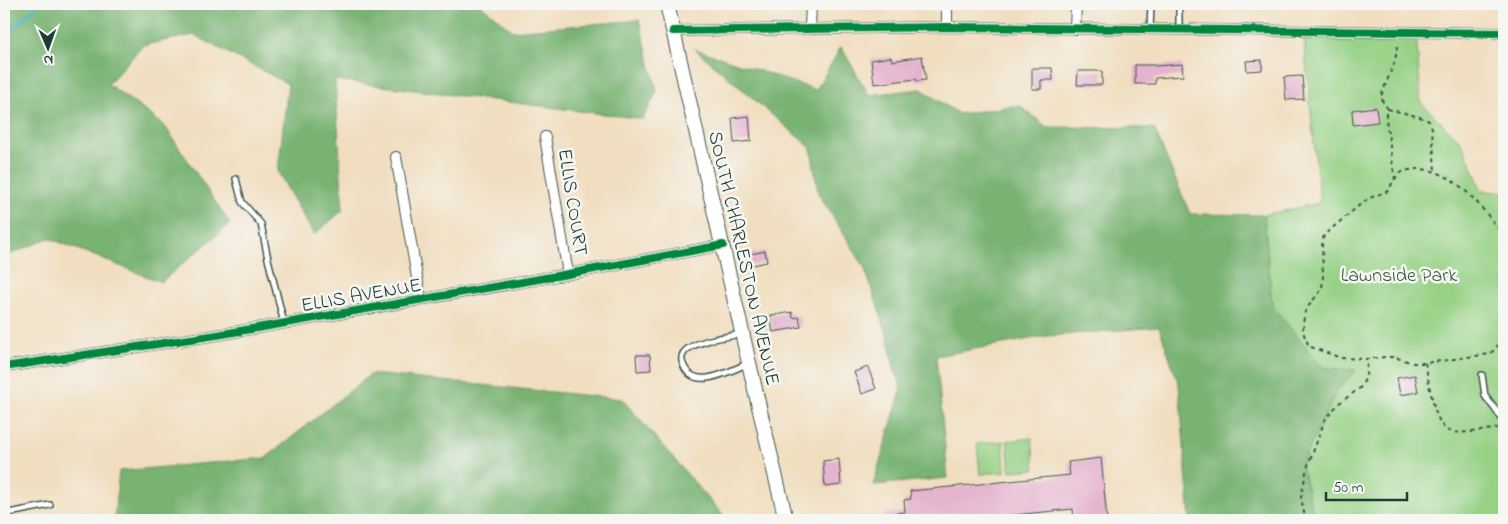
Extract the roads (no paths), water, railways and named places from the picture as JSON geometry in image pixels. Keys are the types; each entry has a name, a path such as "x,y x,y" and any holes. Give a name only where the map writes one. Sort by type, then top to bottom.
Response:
{"street":[{"name":"SOUTH CHARLESTON AVENUE","path":"667,4 786,520"},
{"path":"810,28 811,4"},
{"path":"947,4 947,27"},
{"path":"1075,29 1076,4"},
{"path":"673,31 947,27 1504,33"},
{"name":"ELLIS COURT","path":"545,136 568,274"},
{"path":"396,157 421,300"},
{"name":"ELLIS AVENUE","path":"4,367 207,337 723,246"}],"lane":[{"path":"1150,30 1151,4"},
{"path":"1178,30 1179,4"},
{"path":"236,179 242,202 261,224 284,324"},
{"path":"743,334 708,341 689,348 682,356 683,361 687,370 695,378 702,379 711,378 750,363"},
{"path":"1482,375 1485,396 1504,421"},
{"path":"4,514 50,505"}],"waterway":[{"path":"4,35 31,12 37,4"}],"park label":[{"name":"Lawnside Park","path":"1399,274"}]}
